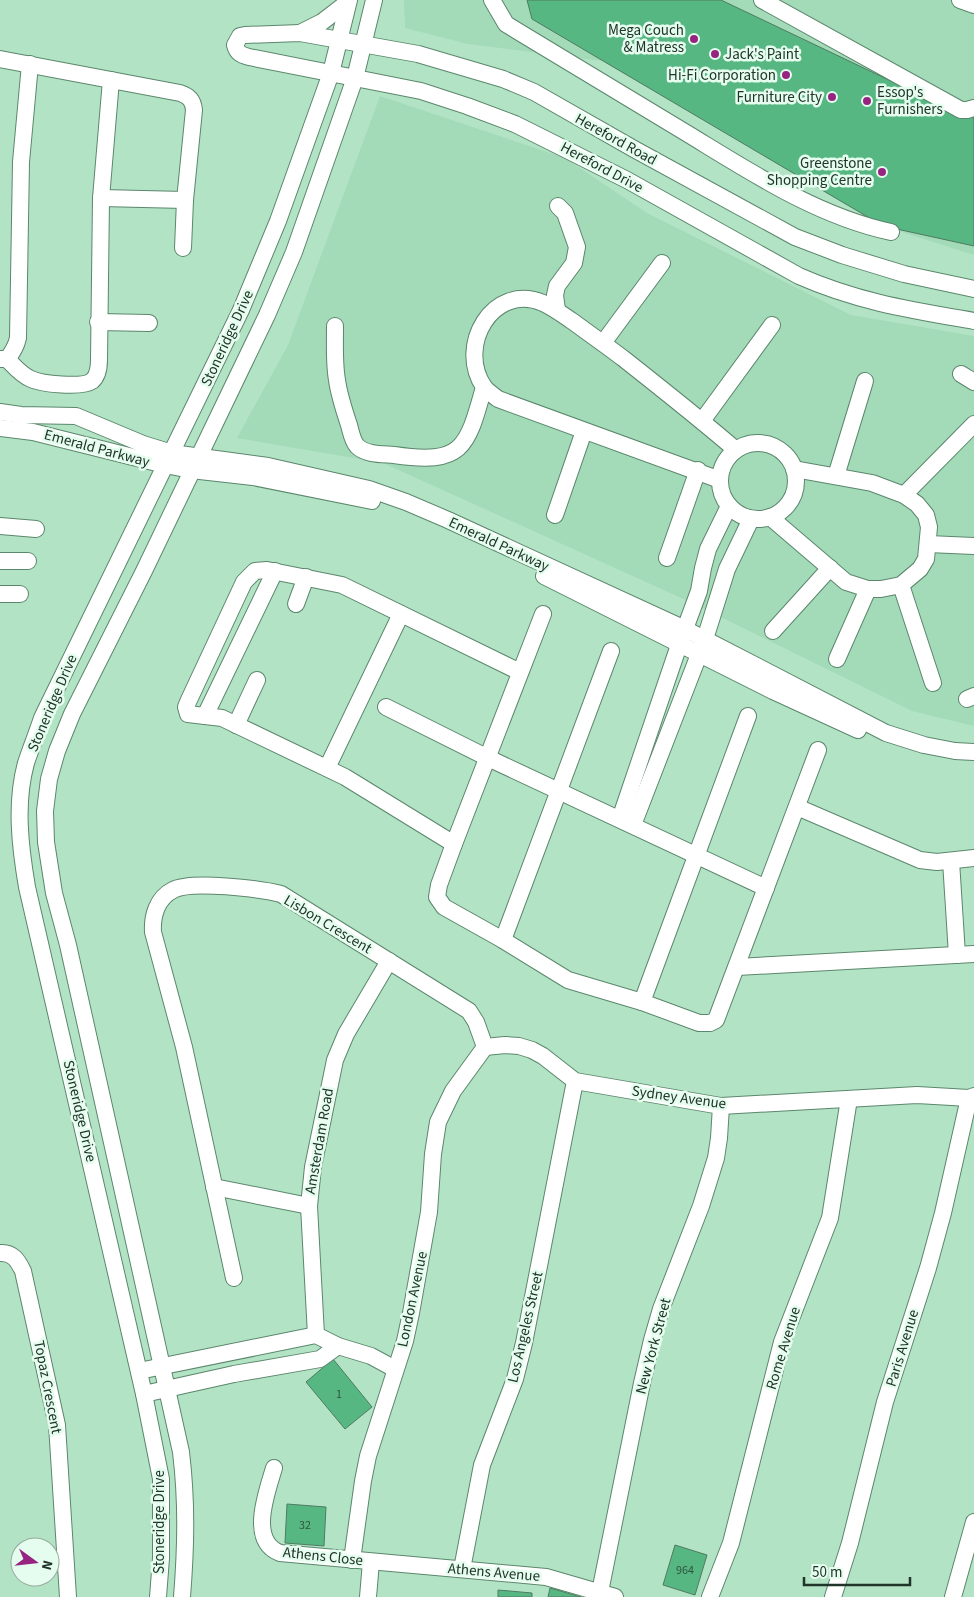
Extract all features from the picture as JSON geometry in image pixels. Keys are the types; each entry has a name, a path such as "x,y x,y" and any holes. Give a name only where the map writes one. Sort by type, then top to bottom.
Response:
{"street":[{"name":"Stoneridge Drive","path":"182,1597 186,1533 186,1491 181,1452 68,945 54,893 46,842 45,812 49,779 57,751 72,714 267,315 294,252 355,78 374,0"},
{"path":"492,0 506,24 768,184 863,226 891,232"},
{"path":"762,0 961,110 974,108"},
{"name":"Stoneridge Drive","path":"158,1597 161,1558 162,1479 37,922 27,887 21,852 21,789 26,764 42,718 241,310 278,220 331,73 348,1"},
{"path":"300,33 322,22 348,1"},
{"name":"Hereford Road","path":"245,35 300,33 418,54 503,79 534,92 795,237 842,255 904,274 974,289"},
{"name":"Hereford Drive","path":"245,35 240,36 236,45 237,51 241,55 421,92 467,106 515,124 636,185 798,276 828,289 883,305 974,321"},
{"path":"0,59 180,93 187,96 194,104 185,200 183,248"},
{"path":"30,64 20,162 18,338 16,346 3,359 26,376 38,382 86,384 92,381 98,370 101,198 111,80"},
{"path":"101,198 185,200"},
{"path":"557,310 555,295 557,286 574,263 578,247 565,212 558,206"},
{"path":"603,343 662,263"},
{"path":"720,480 698,470 498,399 484,387 476,370 474,353 477,336 490,314 499,305 511,301 528,300 542,303 557,310 603,343 736,450"},
{"path":"98,322 149,323"},
{"path":"702,421 772,325"},
{"path":"335,326 337,380 345,413 353,439 366,452 418,459 445,456 457,450 465,442 475,419 484,387"},
{"path":"836,476 865,381"},
{"name":"Emerald Parkway","path":"0,412 21,415 76,416 143,444 168,459"},
{"path":"904,495 974,424"},
{"name":"Emerald Parkway","path":"0,428 33,432 241,475 290,483 355,497 401,511 446,528 679,645 702,646 886,733 955,752 974,752"},
{"path":"555,515 584,431"},
{"path":"756,442 768,444 779,449 788,457 794,469 796,482 794,495 787,506 776,515 764,519 751,519 738,514 728,506 722,495 721,471 726,460 736,450 744,445 756,442"},
{"name":"Emerald Parkway","path":"194,464 268,466 356,485 378,492 448,520 685,629 702,646 813,710 895,746 955,759 974,760"},
{"path":"770,517 846,582 868,589 881,589 901,585 920,569 926,559 929,527 926,515 917,504 904,495 872,483 794,469"},
{"path":"667,558 698,470"},
{"path":"627,822 679,645 699,591 702,568 708,549 728,506"},
{"path":"627,822 702,646 727,569 751,519"},
{"path":"0,526 36,529"},
{"path":"928,544 974,546"},
{"path":"0,561 28,560"},
{"path":"773,631 830,568"},
{"path":"454,844 345,777 216,716 188,714 186,707 244,582 254,571 260,570 306,576 348,587 520,672"},
{"path":"205,716 275,571"},
{"path":"296,604 306,576"},
{"path":"901,585 933,682"},
{"path":"837,659 868,589"},
{"path":"0,594 20,594"},
{"path":"327,768 401,614"},
{"path":"543,614 437,892 439,903 444,907 568,980 642,1002 699,1023 710,1023 716,1020 818,750"},
{"path":"502,940 611,651"},
{"path":"236,725 258,680"},
{"path":"386,707 488,758 697,854 766,888"},
{"path":"642,1002 748,716"},
{"path":"797,807 920,860 929,862 974,858"},
{"path":"950,861 957,956"},
{"name":"Lisbon Crescent","path":"234,1278 184,1047 152,932 154,912 166,895 183,886 220,887 272,892 290,899 469,1011 476,1022 484,1047"},
{"path":"737,967 974,954"},
{"name":"Amsterdam Road","path":"316,1335 309,1206 313,1167 335,1060 346,1034 389,961"},
{"name":"Sydney Avenue","path":"484,1047 512,1046 532,1050 543,1056 575,1081 721,1106 916,1095 972,1097"},
{"name":"London Avenue","path":"352,1560 368,1456 408,1326 428,1221 433,1154 438,1122 453,1091 484,1047"},
{"name":"Los Angeles Street","path":"462,1570 482,1465 515,1379 524,1343 575,1081"},
{"name":"Paris Avenue","path":"833,1597 850,1543 885,1402 941,1222 972,1097"},
{"name":"Rome Avenue","path":"710,1597 731,1543 782,1342 830,1218 849,1099"},
{"name":"New York Street","path":"608,1594 642,1383 661,1310 701,1206 716,1158 721,1106"},
{"path":"214,1187 309,1206"},
{"name":"Topaz Crescent","path":"0,1253 12,1256 19,1262 23,1271 55,1413 68,1597"},
{"path":"139,1371 316,1335 338,1346 364,1354 395,1369"},
{"path":"144,1394 234,1374 320,1359 338,1346"},
{"name":"Athens Close","path":"274,1468 262,1515 264,1538 272,1550 280,1553 371,1562"},
{"path":"954,1597 974,1522"},
{"path":"368,1597 371,1562"},
{"name":"Athens Avenue","path":"371,1562 546,1577 608,1594"}],"shaded area":[{"name":"Greenstone Shopping Centre","path":"404,0 974,0 974,255 883,226 602,61 468,44 405,28"},
{"path":"380,96 565,158 647,213 851,315 974,336 974,726 912,711 690,602 383,463 237,438 288,345"}],"building":[{"name":"Greenstone Shopping Centre","path":"527,0 721,0 954,111 974,118 974,246 883,226 532,19"},
{"path":"333,1359 372,1407 345,1429 306,1382"},
{"path":"287,1504 326,1507 324,1546 285,1543"},
{"path":"675,1545 707,1555 695,1595 663,1585"},
{"path":"550,1588 581,1597 548,1597"},
{"path":"498,1590 532,1593 532,1597 498,1597"}],"place":[{"name":"Mega Couch & Matress","path":"694,39"},
{"name":"Jack's Paint","path":"715,54"},
{"name":"Hi-Fi Corporation","path":"786,75"},
{"name":"Furniture City","path":"832,97"},
{"name":"Essop's Furnishers","path":"867,101"},
{"name":"Greenstone Shopping Centre","path":"882,172"}]}
